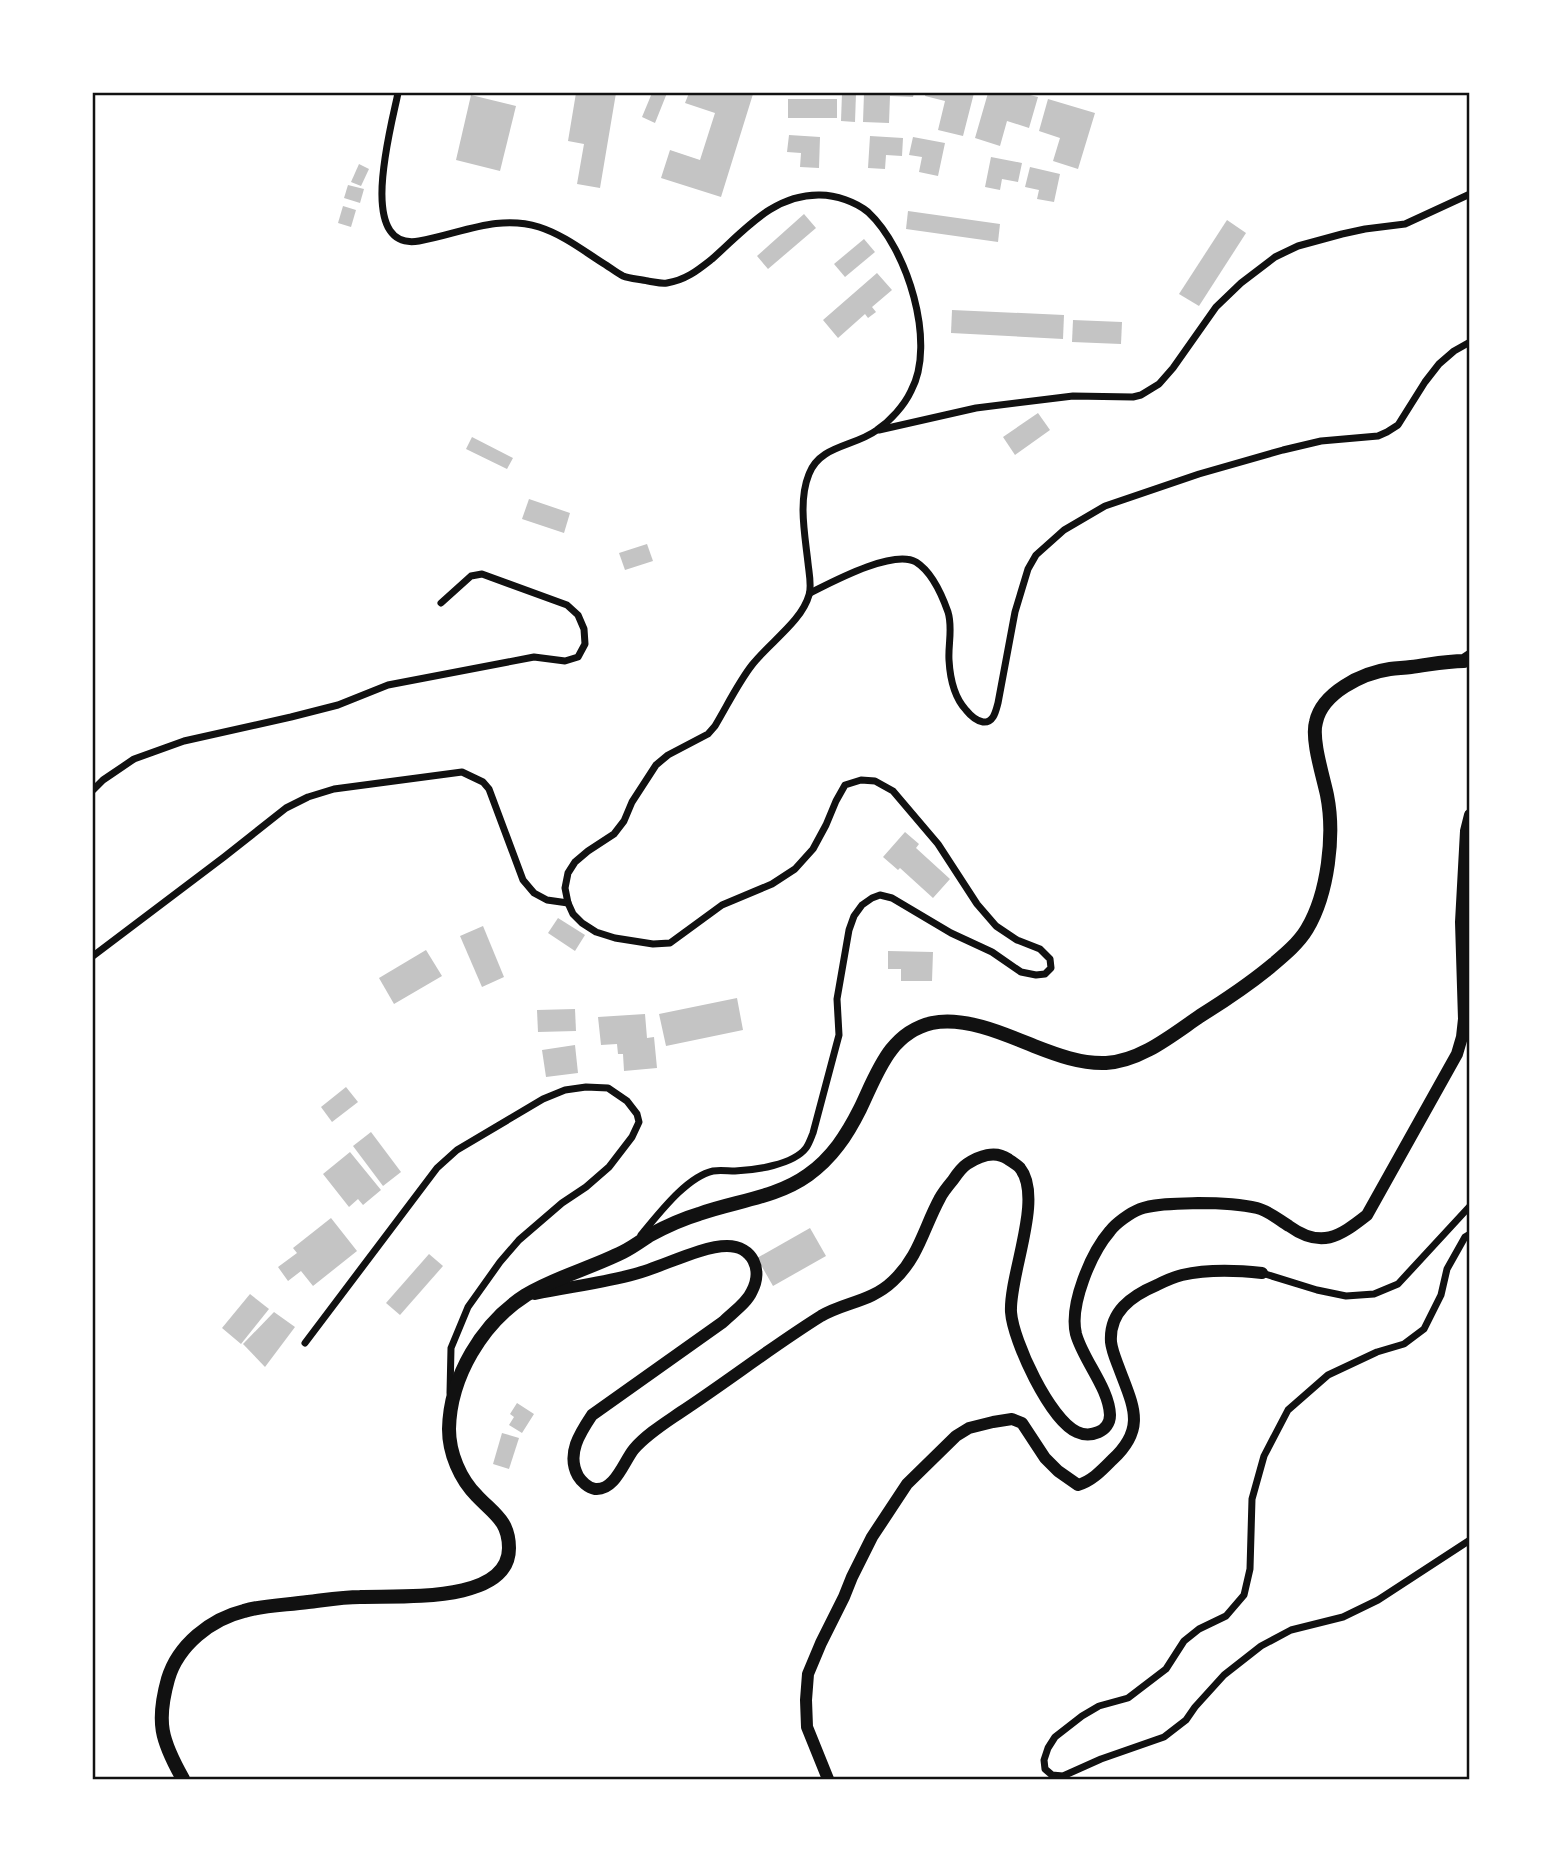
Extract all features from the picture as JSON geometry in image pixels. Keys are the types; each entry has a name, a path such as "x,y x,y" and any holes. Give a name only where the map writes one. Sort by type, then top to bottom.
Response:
{"highway":[{"path":"183,1779 172,1761 160,1726 163,1698 172,1668 192,1639 211,1625 242,1611 289,1604 360,1597 448,1594 469,1589 490,1579 507,1561 509,1549 506,1527 495,1511 466,1483 456,1464 449,1433 456,1389 464,1367 498,1317 526,1295 629,1249 653,1233 692,1216 752,1200 803,1179 826,1160 842,1141 878,1068 893,1045 915,1028 937,1021 963,1023 1003,1033 1068,1058 1092,1063 1111,1063 1131,1058 1149,1048 1238,992 1296,943 1309,926 1320,898 1331,846 1330,812 1314,724 1326,700 1347,685 1372,673 1468,659"}],"main road":[{"path":"526,1295 634,1274 712,1247 731,1246 746,1250 754,1262 757,1278 752,1294 738,1308 723,1322 592,1415 578,1435 572,1454 576,1472 584,1484 595,1489 607,1486 634,1449 662,1425 824,1315 863,1301 892,1283 910,1263 941,1196 963,1165 983,1155 1003,1155 1019,1167 1028,1184 1022,1247 1013,1284 1011,1310 1017,1340 1052,1409 1067,1426 1080,1434 1090,1435 1103,1429 1109,1422 1110,1412 1077,1336 1074,1319 1081,1289 1094,1256 1111,1229 1139,1209 1170,1204 1211,1203 1259,1208 1310,1239 1329,1238 1350,1228 1367,1214 1457,1054 1462,1037 1464,997 1461,922 1466,831 1470,815"},
{"path":"828,1779 807,1727 808,1674 872,1537 907,1483 956,1436 969,1428 1012,1419 1022,1423 1045,1458 1058,1471 1078,1485 1087,1483 1125,1449 1135,1426 1134,1412 1111,1345 1112,1325 1119,1309 1140,1292 1180,1275 1210,1271 1262,1273"}],"street":[{"path":"398,93 383,167 383,205 384,220 391,233 399,240 416,242 463,229 518,222 560,234 624,277 663,284 683,279 698,270 757,218 776,205 795,197 821,195 844,199 867,211 902,263 916,303 921,339 919,365 912,390 898,411 878,430 833,449 816,460 808,476 803,496 810,593 804,608 750,668 708,734 668,755 656,765 614,834 588,850 575,862 568,873 565,888 573,914 596,932 615,938 653,944 670,943 722,905 772,884 795,869 813,849 845,785 861,780 875,781 893,792 938,844 977,904 996,926 1017,940 1040,949 1050,959 1051,968 1045,974 1021,972 992,952 951,933 892,898 880,895 872,898 862,905 854,916 849,930 837,999 839,1035 807,1147 784,1162 737,1171 713,1171 697,1179 660,1213 629,1249"},
{"path":"878,430 976,408 1073,396 1142,396 1159,384 1173,368 1228,294 1275,257 1298,246 1342,234 1405,224 1470,194"},
{"path":"810,593 850,573 877,564 899,559 915,561 936,585 949,615 949,660 958,701 969,714 984,722 994,716 998,703 1015,612 1028,569 1036,555 1064,530 1105,506 1199,474 1321,441 1378,436 1387,432 1398,425 1439,364 1470,342"},
{"path":"93,790 134,759 184,741 338,705 388,685 534,657 565,661 578,657 585,644 584,629 578,615 567,605 491,577 471,576 441,603"},
{"path":"93,956 286,808 308,797 334,789 462,772 483,782 489,789 523,880 534,893 547,900 568,902"},
{"path":"305,1343 437,1168 457,1150 543,1099 565,1090 608,1088 627,1101 637,1114 639,1122 632,1137 610,1167 519,1240 468,1307 451,1348 449,1379 452,1411"},
{"path":"1262,1273 1346,1296 1374,1294 1398,1284 1470,1206"},
{"path":"1470,1234 1465,1237 1447,1269 1441,1295 1424,1329 1404,1344 1377,1352 1328,1375 1288,1410 1264,1456 1252,1499 1250,1569 1244,1595 1226,1616 1199,1629 1184,1641 1166,1669 1128,1698 1099,1706 1055,1737 1044,1760 1045,1769 1052,1775 1063,1776 1091,1762 1164,1737 1186,1720 1224,1675 1261,1646 1291,1630 1343,1617 1378,1600 1470,1540"}],"building":[{"path":"576,93 616,93 600,188 577,184 584,144 568,141"},
{"path":"652,93 667,93 655,123 642,117"},
{"path":"689,93 753,94 721,197 661,178 670,150 700,160 715,113 685,103"},
{"path":"842,93 856,93 855,122 841,121"},
{"path":"864,93 914,93 913,97 890,96 889,123 863,122"},
{"path":"926,93 974,93 963,136 938,130 945,101 925,96"},
{"path":"988,93 1022,93 1038,97 1029,128 1007,121 1000,146 975,138"},
{"path":"471,95 516,106 500,171 456,160"},
{"path":"788,99 837,99 837,118 788,118"},
{"path":"1048,99 1095,113 1078,169 1053,161 1060,138 1039,131"},
{"path":"789,135 820,137 819,168 800,167 801,153 787,152"},
{"path":"870,136 903,138 902,156 886,155 885,169 868,168"},
{"path":"913,137 945,143 938,176 919,172 922,157 909,155"},
{"path":"991,157 1022,163 1018,182 1002,179 1000,190 985,187"},
{"path":"359,164 369,169 361,186 351,182"},
{"path":"1030,167 1060,174 1054,202 1037,199 1039,190 1025,187"},
{"path":"348,185 364,189 360,203 344,198"},
{"path":"343,206 356,210 351,227 338,223"},
{"path":"908,211 1000,224 998,242 906,229"},
{"path":"804,214 816,228 768,269 757,256"},
{"path":"1227,220 1246,233 1199,306 1179,294"},
{"path":"864,239 875,252 845,277 834,264"},
{"path":"877,273 892,290 872,307 876,312 868,318 865,314 838,338 823,320"},
{"path":"952,310 1064,315 1063,339 951,333"},
{"path":"1073,320 1122,322 1121,344 1072,342"},
{"path":"1038,413 1050,430 1015,455 1003,437"},
{"path":"472,437 513,458 507,469 466,449"},
{"path":"529,499 570,513 564,533 522,519"},
{"path":"647,544 653,561 625,570 619,553"},
{"path":"905,832 919,844 916,848 950,879 933,898 900,868 898,870 883,857"},
{"path":"558,918 585,935 575,951 548,933"},
{"path":"483,926 504,977 482,987 460,936"},
{"path":"426,950 442,976 394,1004 379,978"},
{"path":"888,951 933,952 932,981 901,981 901,969 888,969"},
{"path":"737,998 743,1030 666,1046 659,1014"},
{"path":"575,1009 576,1031 538,1032 537,1010"},
{"path":"645,1014 647,1038 654,1037 657,1068 624,1071 623,1054 618,1054 617,1044 601,1045 598,1017"},
{"path":"575,1045 578,1073 546,1077 542,1050"},
{"path":"346,1087 358,1102 332,1122 321,1107"},
{"path":"371,1132 401,1172 383,1186 353,1146"},
{"path":"350,1152 381,1190 363,1205 358,1199 349,1207 323,1174"},
{"path":"331,1218 357,1251 313,1286 301,1271 288,1281 278,1267 297,1253 293,1248"},
{"path":"810,1228 826,1256 773,1286 757,1258"},
{"path":"429,1254 443,1266 400,1315 386,1303"},
{"path":"250,1294 269,1309 241,1344 222,1328"},
{"path":"274,1312 295,1327 265,1367 243,1344"},
{"path":"517,1403 534,1414 522,1433 509,1425 514,1417 510,1414"},
{"path":"502,1433 519,1438 509,1469 493,1464"}]}
